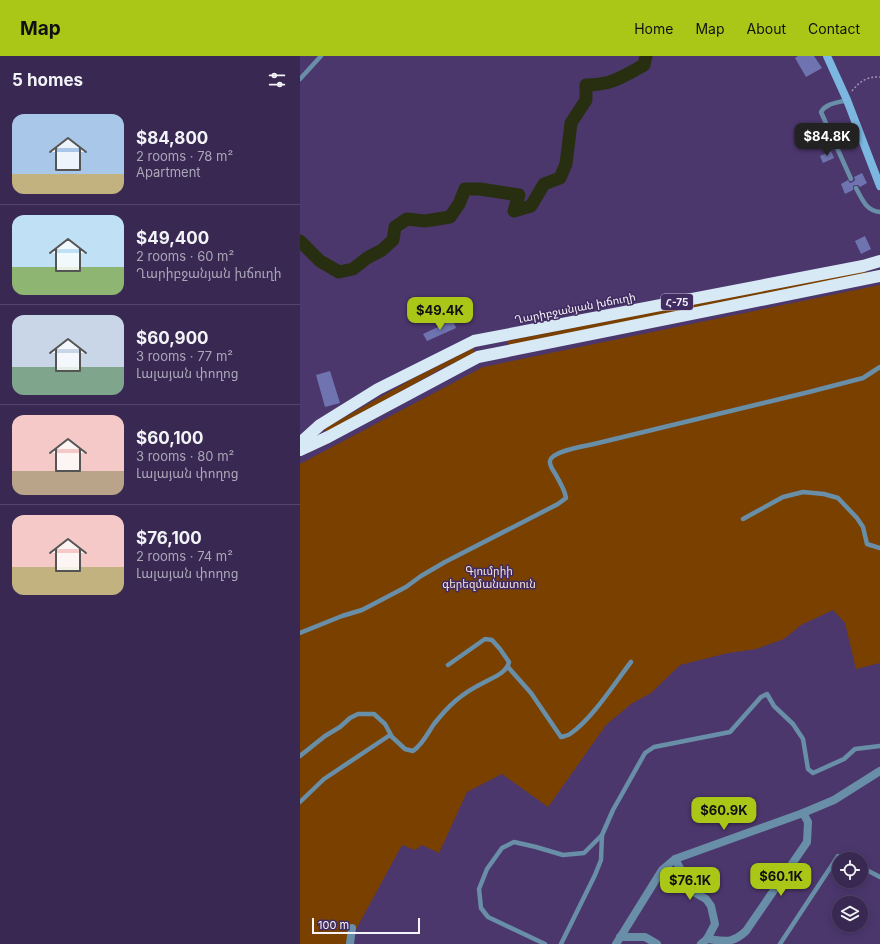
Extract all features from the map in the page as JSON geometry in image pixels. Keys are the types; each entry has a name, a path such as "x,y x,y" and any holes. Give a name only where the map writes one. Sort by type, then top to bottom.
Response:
{"highway":[{"name":"Ղարիբջանյան խճուղի","path":"300,443 320,425 378,389 474,341 863,266 880,261"},
{"name":"Հ-75","path":"300,450 328,437 481,356 880,276"},
{"path":"474,341 481,356"}],"main road":[{"path":"827,56 847,100 880,186"}],"street":[{"path":"618,941 662,870 675,859 803,813 834,800 880,771"},
{"path":"704,942 737,939 746,931 807,842 808,822 803,813"},
{"path":"675,859 692,891 706,899 711,906 715,924 704,942"},
{"path":"350,944 352,928"},
{"path":"618,941 645,937 657,944"}],"lane":[{"path":"300,79 321,56"},
{"path":"847,100 827,105 821,112 851,179"},
{"path":"856,188 867,207 875,212 880,212"},
{"path":"300,633 342,616 362,610 406,587 445,562 558,504 566,498 565,492 551,468 550,461 552,457 558,453 863,378 880,367"},
{"path":"743,519 783,497 803,492 824,494 838,498 857,518 863,527 867,544 880,548"},
{"path":"448,665 485,639 492,640 509,662 508,666 531,693 561,736 569,735 590,716 631,662"},
{"path":"300,756 325,736 358,714 374,714 385,724 391,736 405,749 413,751 419,746 433,725 453,701 500,674 508,666"},
{"path":"545,944 488,917 481,908 479,889 487,869 502,848 514,842 564,855 584,853 602,835 613,810 645,753 654,747 730,732 761,697 767,694 774,706 793,724 803,738 808,769 813,773 844,758 855,749 880,746"},
{"path":"300,802 324,779 374,744 390,734 391,736"},
{"path":"561,944 601,860 602,835"},
{"path":"780,944 832,865"},
{"path":"868,871 880,877"}],"path":[{"path":"847,100 856,86 864,79 880,77"}],"green space":[{"path":"865,270 868,275 509,346 507,341"},
{"name":"Գյումրիի գերեզմանատուն","path":"880,285 880,663 856,669 845,623 833,610 801,625 784,639 756,649 728,653 680,665 651,693 631,704 606,725 548,807 502,774 467,792 439,853 422,845 415,850 402,845 348,944 300,944 300,464 483,367"},
{"path":"473,348 475,353 439,370 327,433 324,429 414,378"}],"building":[{"path":"798,56 814,56 822,68 806,77 795,58"},
{"path":"831,151 834,158 823,163 820,156"},
{"path":"862,173 867,183 860,187 858,185 853,186 853,190 845,194 841,184 848,180 850,183 853,182 855,180 854,177"},
{"path":"865,236 871,249 861,254 855,241"},
{"path":"453,320 456,328 427,341 423,334"},
{"path":"330,371 340,403 325,407 316,375"}],"waterway":[{"path":"300,241 320,261 339,272 353,269 367,258 382,250 393,240 395,227 407,219 425,221 450,217 459,204 465,189 480,189 519,195 514,211 531,206 544,184 560,178 566,164 571,123 586,100 586,85 603,84 623,77 644,65 646,56"}]}
